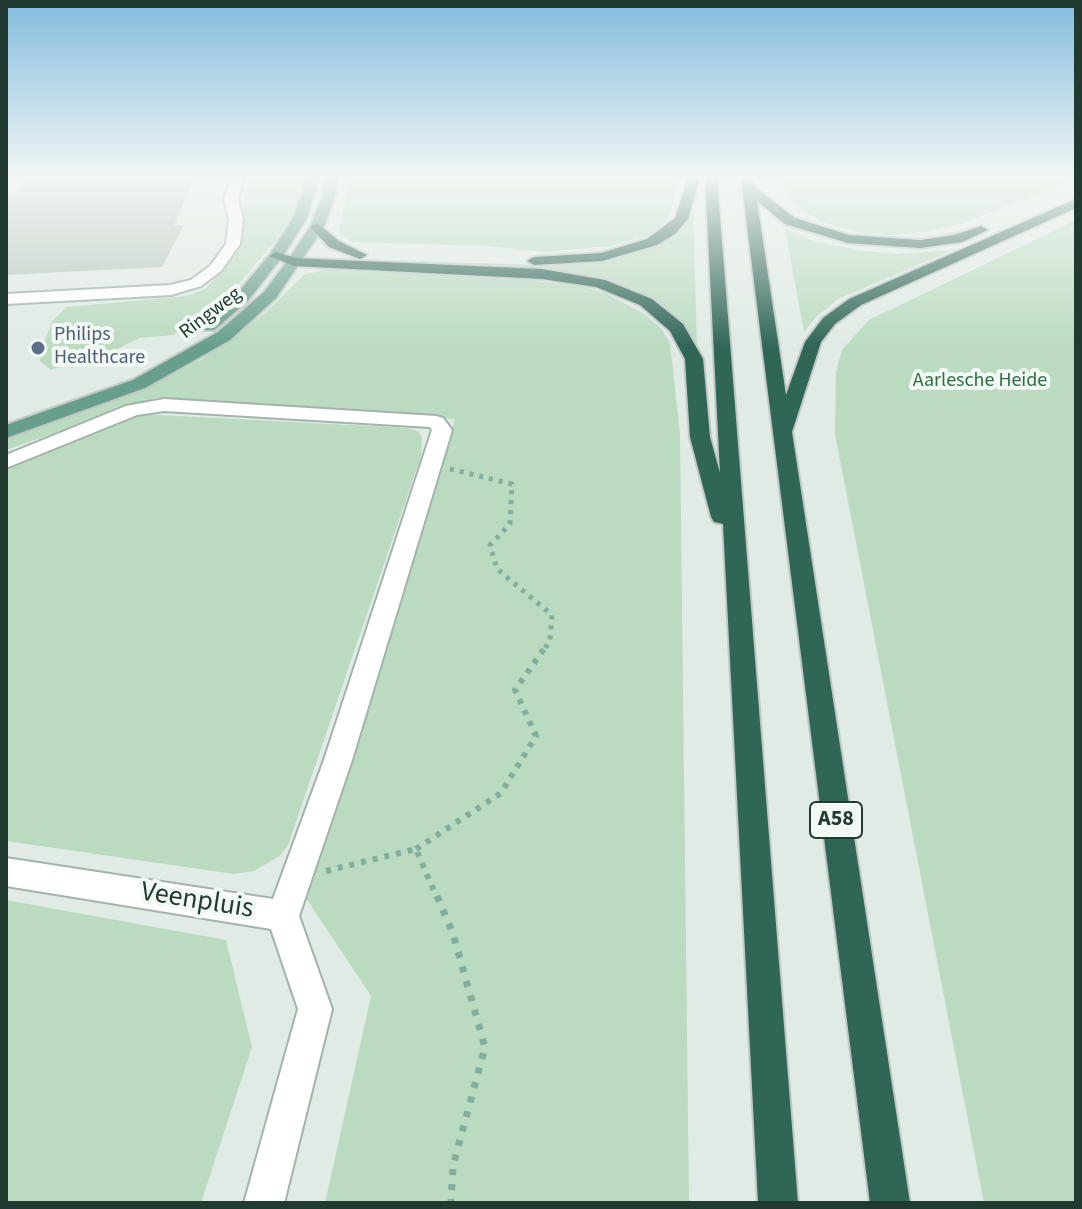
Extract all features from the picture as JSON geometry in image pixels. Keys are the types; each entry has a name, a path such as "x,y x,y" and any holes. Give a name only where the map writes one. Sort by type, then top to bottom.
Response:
{"highway":[{"path":"324,234 334,244 360,255"},
{"path":"297,257 360,255 555,261 613,255 652,242 664,234"},
{"path":"714,234 778,1203"},
{"name":"A58","path":"755,234 890,1203"},
{"name":"A58","path":"831,234 895,244 938,242 970,234"},
{"name":"A58","path":"782,436 813,342 829,321 855,302 988,234"},
{"path":"276,256 542,274 600,283 646,302 677,328 694,359 700,437 735,569"}],"main road":[{"name":"Ringweg","path":"6,417 104,381 177,348 224,315 276,256 290,234"},
{"name":"Ringweg","path":"6,432 123,391 190,358 249,316 270,295 312,234"}],"street":[{"path":"6,299 171,290 196,283 216,268 233,244 234,234"},
{"path":"6,462 133,410 164,405 436,422 442,430 338,760 283,916"},
{"name":"Veenpluis","path":"6,872 283,916 315,1009 264,1203"}],"path":[{"path":"297,878 416,849 501,793 536,736 515,690 550,641 552,615 497,569 490,545 510,524 512,484 431,466"},
{"path":"416,849 453,934 485,1047 453,1166 451,1203"}],"green space":[{"path":"234,234 279,234 239,284 206,314 173,335 139,338 106,355 77,360 51,370 40,361 53,320 66,307 186,296 205,289 224,269"},
{"path":"340,234 651,234 609,246 547,252 484,246 352,242"},
{"path":"670,234 694,234 697,345 683,328 607,284 369,263 371,260 549,265 597,261 640,251 665,240"},
{"path":"786,234 798,234 817,242 858,250 896,254 953,250 838,299 804,332"},
{"name":"Aarlesche Heide","path":"1046,234 1076,234 1076,1203 984,1203 835,434 836,372 842,350 869,320"},
{"path":"332,269 505,277 582,287 605,293 643,313 661,328 670,343 680,433 689,1203 325,1203 371,996 306,898 455,419 155,398 6,450 6,436 143,389 202,359 264,314 305,274"},
{"path":"141,414 407,428 418,431 422,437 421,456 288,845 280,856 254,871 234,874 6,841 6,464 121,418"},
{"path":"6,900 226,940 252,1047 201,1203 6,1203"}],"building":[{"path":"6,234 179,234 162,267 6,275"}],"place":[{"name":"Philips Healthcare","path":"38,348"}]}
